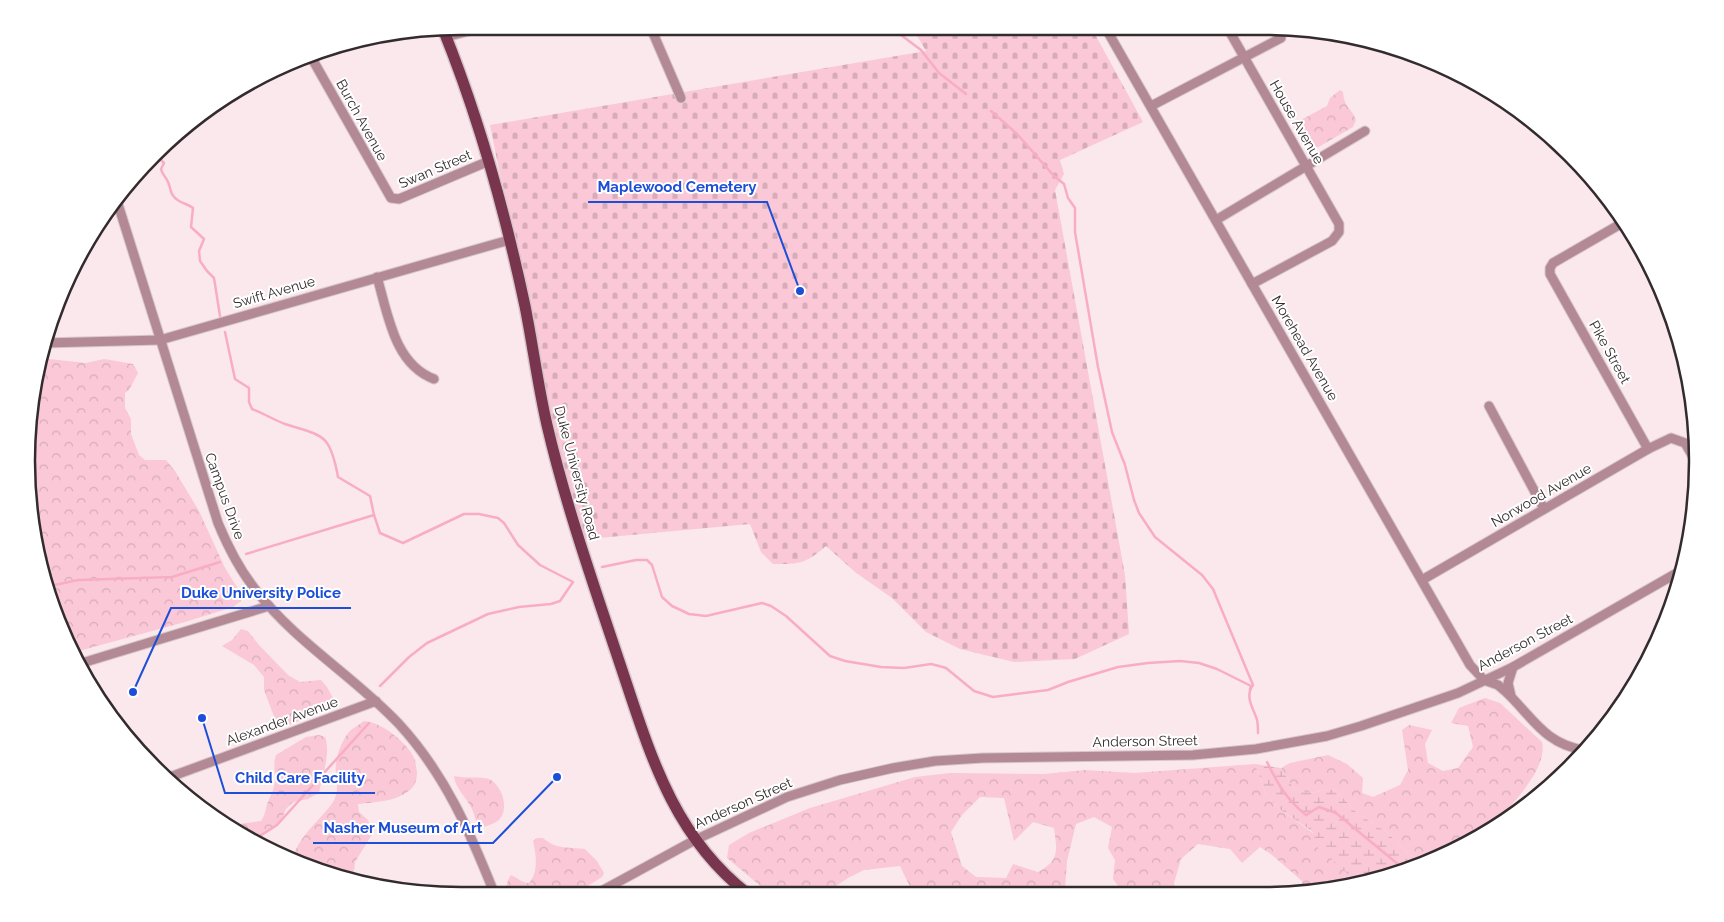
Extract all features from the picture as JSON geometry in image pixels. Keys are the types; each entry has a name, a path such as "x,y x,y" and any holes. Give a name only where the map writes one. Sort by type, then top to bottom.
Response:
{"main road":[{"name":"Duke University Road","path":"446,36 489,161 525,306 547,425 573,524 651,756 669,797 695,840 722,872 740,887"}],"street":[{"path":"654,35 681,98"},
{"name":"Morehead Avenue","path":"1110,35 1470,664 1484,680"},
{"name":"House Avenue","path":"1231,35 1339,224 1340,232 1332,241 1252,284"},
{"path":"1151,106 1281,38"},
{"name":"Burch Avenue","path":"314,62 391,198"},
{"path":"1216,220 1365,131"},
{"name":"Swan Street","path":"391,198 399,199 489,161"},
{"name":"Campus Drive","path":"119,207 218,523 237,564 269,606 313,648 376,701 413,740 450,794 468,829 492,887"},
{"name":"Pike Street","path":"1618,226 1553,264 1550,268 1553,279 1648,449"},
{"name":"Swift Avenue","path":"52,343 160,340 509,240"},
{"path":"377,277 397,343 403,354 422,375 434,380"},
{"path":"1488,406 1544,509"},
{"name":"Norwood Avenue","path":"1422,580 1648,449 1671,438 1685,443 1689,449"},
{"name":"Anderson Street","path":"609,887 695,840 762,808 802,792 840,780 893,768 935,761 975,758 1193,755 1256,749 1327,736 1458,693 1513,667 1673,575"},
{"path":"86,662 269,606"},
{"path":"1511,697 1508,684 1513,667"},
{"path":"1484,680 1498,685 1544,733 1565,746 1577,748"},
{"name":"Alexander Avenue","path":"174,775 376,701"}],"green space":[{"path":"917,35 1095,35 1143,122 1060,160 1064,174 1055,190 1125,575 1129,634 1075,659 1014,662 960,649 926,632 892,598 855,572 826,546 802,562 773,564 761,552 750,524 588,539 582,536 552,424 514,229 490,125 926,51"},
{"path":"1340,90 1343,92 1346,105 1356,120 1353,127 1315,149 1310,147 1297,125 1299,121 1327,106 1330,98"},
{"path":"48,359 86,363 104,359 133,364 138,373 129,390 125,393 125,408 131,419 131,434 139,455 145,460 166,460 175,471 199,511 225,568 240,592 241,601 233,607 80,651 67,624 58,598 43,544 39,517 35,461 36,433 43,378"},
{"path":"241,629 248,631 288,675 300,682 321,680 334,700 331,707 289,725 280,726 275,719 264,690 264,677 254,665 222,646 232,640"},
{"path":"1485,698 1500,703 1542,742 1540,763 1535,774 1508,809 1476,830 1418,858 1408,854 1388,833 1357,813 1335,789 1309,793 1294,789 1281,768 1290,763 1328,755 1347,764 1363,778 1362,793 1373,797 1400,785 1408,770 1402,730 1409,725 1432,730 1425,744 1428,763 1443,771 1458,768 1473,747 1468,726 1451,723 1459,708"},
{"path":"364,721 379,725 394,735 412,754 417,774 414,786 404,794 385,801 358,804 359,812 368,820 373,833 355,862 354,873 295,853 305,835 335,798 337,791 336,761 339,749 351,730"},
{"path":"319,735 325,737 327,744 319,793 308,799 293,802 286,809 281,821 260,836 239,824 261,821 273,791 276,755 306,737"},
{"path":"1255,764 1266,794 1278,808 1313,833 1341,866 1353,877 1302,885 1302,881 1260,847 1242,863 1230,849 1198,844 1181,859 1174,887 1119,887 1113,879 1115,860 1108,848 1112,827 1094,817 1076,824 1067,861 1065,887 910,887 900,866 864,870 834,887 762,887 727,858 729,845 749,833 810,808 915,777 950,773 1044,774 1085,770 1134,773","holes":["980,797 1004,798 1014,841 1033,822 1054,828 1056,842 1054,859 1038,872 1013,864 1006,878 976,877 962,866 951,832 962,815"]},
{"path":"1255,764 1281,768 1294,789 1309,793 1335,789 1357,813 1388,833 1408,854 1418,858 1353,877 1317,847 1313,832 1278,808 1266,794"},
{"path":"454,776 485,778 494,782 501,792 504,804 504,810 499,820 481,828"},
{"path":"537,838 543,838 558,846 585,849 597,861 604,873 602,877 586,887 507,887 511,875 527,883 532,878 536,863 533,841"}],"waterway":[{"path":"901,35 921,50 939,73 966,94"},
{"path":"991,111 1017,134 1054,176 1064,184 1068,198 1075,208 1075,232 1098,367 1112,432 1125,465 1134,500 1139,513 1155,537 1202,575 1213,589 1253,685 1249,694 1250,703 1257,720 1258,733"},
{"path":"161,160 164,163 161,171 173,196 193,208 191,227 204,239 199,251 200,261 214,278 220,316"},
{"path":"225,332 235,379 249,388 249,402 252,409 323,438 332,452 338,477 370,496 374,515"},
{"path":"246,554 374,515 380,533 403,543 464,514 479,514 498,518 504,523 518,545 540,565 573,582 560,601 488,614 427,643 409,657 380,686"},
{"path":"602,567 636,560 647,560 652,565 662,597 672,606 689,614 706,616 762,603 771,606 786,616 830,656 845,661 881,667 904,668 931,664 939,666 946,668 974,691 993,697 1048,690 1118,667 1180,661 1199,663 1217,669 1251,686 1250,689"},
{"path":"54,585 78,580 172,577 220,562"},
{"path":"260,836 277,825 369,723"},
{"path":"1267,762 1283,791 1306,815 1319,807 1336,813 1398,864"}],"place":[{"name":"Maplewood Cemetery","path":"800,291"},
{"name":"Duke University Police","path":"133,692"},
{"name":"Child Care Facility","path":"202,718"},
{"name":"Nasher Museum of Art","path":"557,777"}]}
